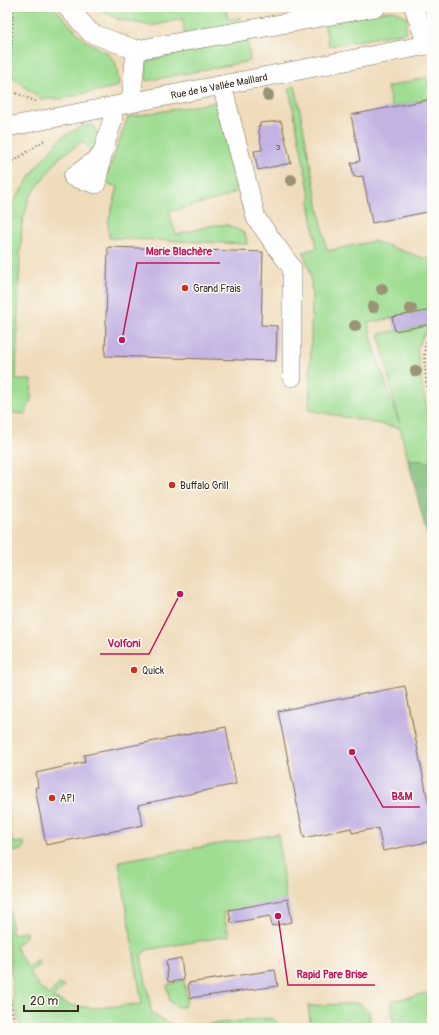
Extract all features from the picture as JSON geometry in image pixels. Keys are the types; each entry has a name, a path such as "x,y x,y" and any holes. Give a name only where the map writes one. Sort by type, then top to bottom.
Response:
{"street":[{"path":"67,7 91,33 136,50 376,7"},
{"path":"414,7 430,45"},
{"name":"Rue de la Vallée Maillard","path":"7,127 430,45"},
{"path":"131,103 136,50"},
{"path":"222,85 256,218 292,268 292,377"},
{"path":"102,155 113,118 111,107"}],"path":[{"path":"13,7 9,90 40,103"},
{"path":"7,176 7,166 47,139"},
{"path":"432,337 427,341 424,350 424,360 432,415"},
{"path":"7,972 10,1001 16,1028"},
{"path":"374,1028 380,1028"}],"green space":[{"path":"8,7 54,7 84,40 108,53 116,64 119,86 60,99 41,99 13,78 7,65"},
{"path":"96,7 225,7 228,19 242,17 234,26 184,33 183,19 151,26 117,19"},
{"path":"393,10 407,17 406,32 329,46 324,22"},
{"path":"247,37 250,61 146,81 146,61"},
{"path":"427,77 432,99 392,107 387,87"},
{"path":"295,85 327,251 374,241 426,259 432,257 432,310 368,323 375,351 399,422 379,334 432,324 432,332 424,334 417,349 423,392 432,428 432,463 408,459 400,428 309,410 312,296 310,271 303,252 317,248 309,202 311,200 289,88"},
{"path":"217,102 238,179 238,187 233,193 225,197 169,212 176,235 213,225 227,225 243,232 246,236 247,244 109,238 108,222 118,187 104,183 128,117"},
{"path":"93,124 97,138 92,152 83,141 59,158 29,198 22,224 16,380 32,380 31,399 26,414 13,413 7,401 7,291 10,215 14,201 40,162 62,137 82,126"},
{"path":"408,459 432,463 432,548 430,547"},
{"path":"7,800 12,843 24,842 24,846 22,850 7,853"},
{"path":"278,834 286,900 223,912 229,936 146,950 141,956 152,1014 170,1024 179,1027 273,1018 281,1028 22,1028 13,1001 7,933 7,881 12,934 26,932 26,937 15,946 27,967 38,961 40,965 29,971 39,987 49,995 59,984 64,987 53,998 73,1006 94,1008 142,1004 119,861"},
{"path":"184,980 187,1000 184,1007 178,1007 170,1002 167,985"},
{"path":"432,992 432,1028 394,1028 391,1001"},
{"path":"360,1003 369,1012 371,1028 311,1028 308,1006"}],"building":[{"path":"432,99 432,211 372,223 363,176 354,177 351,163 360,161 351,115"},
{"path":"281,121 291,163 258,170 254,151 262,150 258,126 260,126 260,123"},
{"name":"Grand Frais","path":"108,247 263,252 261,325 277,326 276,361 105,356"},
{"path":"432,310 432,324 395,331 392,317"},
{"path":"405,686 432,821 432,841 383,851 378,828 352,833 351,828 304,838 278,711"},
{"path":"226,727 236,784 138,805 143,825 46,845 35,788 38,787 36,773 85,762 84,755"},
{"path":"288,899 292,922 272,926 270,916 231,923 229,910"},
{"path":"181,958 184,980 168,982 166,961"},
{"path":"275,970 278,986 190,998 188,983"}],"place":[{"name":"Grand Frais","path":"185,288"},
{"name":"Marie Blachère","path":"122,340"},
{"name":"Buffalo Grill","path":"172,485"},
{"name":"Volfoni","path":"180,594"},
{"name":"Quick","path":"134,670"},
{"name":"B&M","path":"352,752"},
{"name":"API","path":"52,798"},
{"name":"Rapid Pare Brise","path":"278,916"}]}
